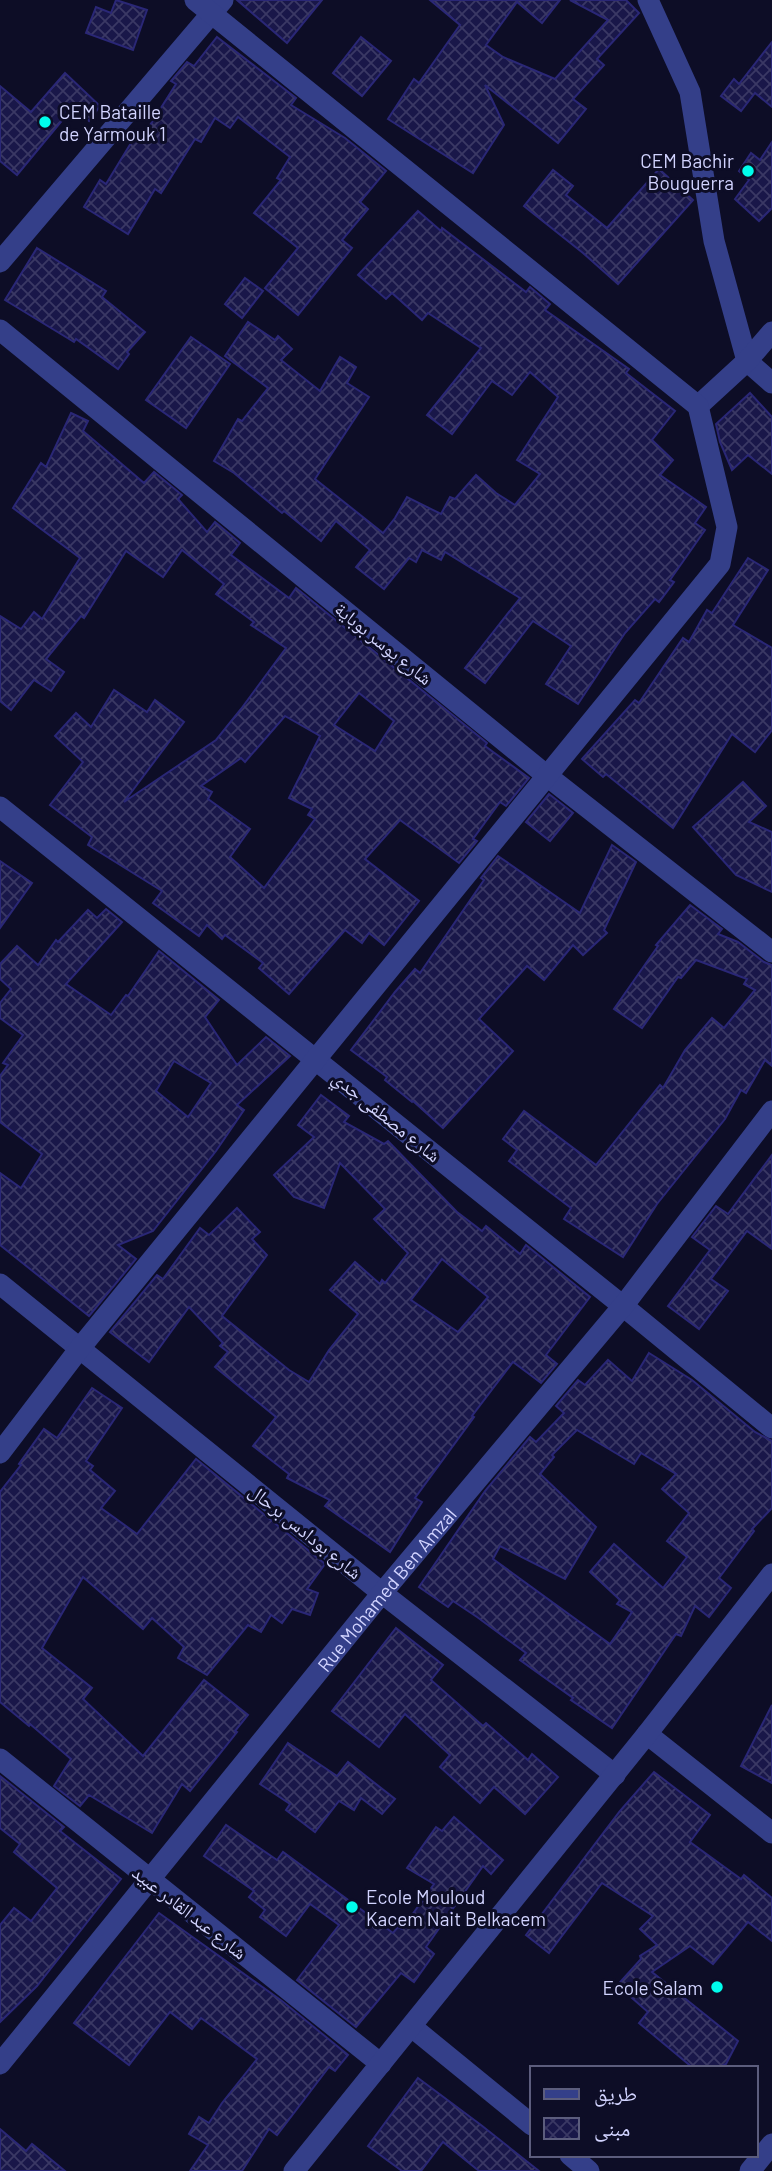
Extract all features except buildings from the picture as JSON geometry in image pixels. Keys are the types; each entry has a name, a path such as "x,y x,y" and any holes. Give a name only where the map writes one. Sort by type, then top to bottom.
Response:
{"street":[{"path":"0,1453 80,1348 720,564 727,527 698,406 218,7 195,0"},
{"path":"648,0 690,92 714,241 747,362 772,383"},
{"path":"0,262 218,7"},
{"name":"شارع يوسر بوباية","path":"0,330 546,775 772,952"},
{"path":"698,406 747,362 772,332"},
{"name":"شارع مصطفى جدي","path":"0,807 317,1059 772,1428"},
{"name":"Rue Mohamed Ben Amzal","path":"0,2064 382,1593 623,1306 772,1111"},
{"name":"شارع بودادس برحال","path":"0,1284 382,1593 615,1774"},
{"path":"294,2171 615,1774 772,1574"},
{"path":"647,1734 772,1833"},
{"name":"شارع عبد القادر عبيد","path":"0,1759 381,2064"},
{"path":"412,2026 530,2123"},
{"path":"750,2171 772,2144"},
{"path":"572,2157 589,2171"}],"place":[{"name":"CEM Bataille de Yarmouk 1","path":"45,122"},
{"name":"CEM Bachir Bouguerra","path":"748,171"},
{"name":"Ecole Mouloud Kacem Nait Belkacem","path":"352,1907"},
{"name":"Ecole Salam","path":"717,1987"}]}
